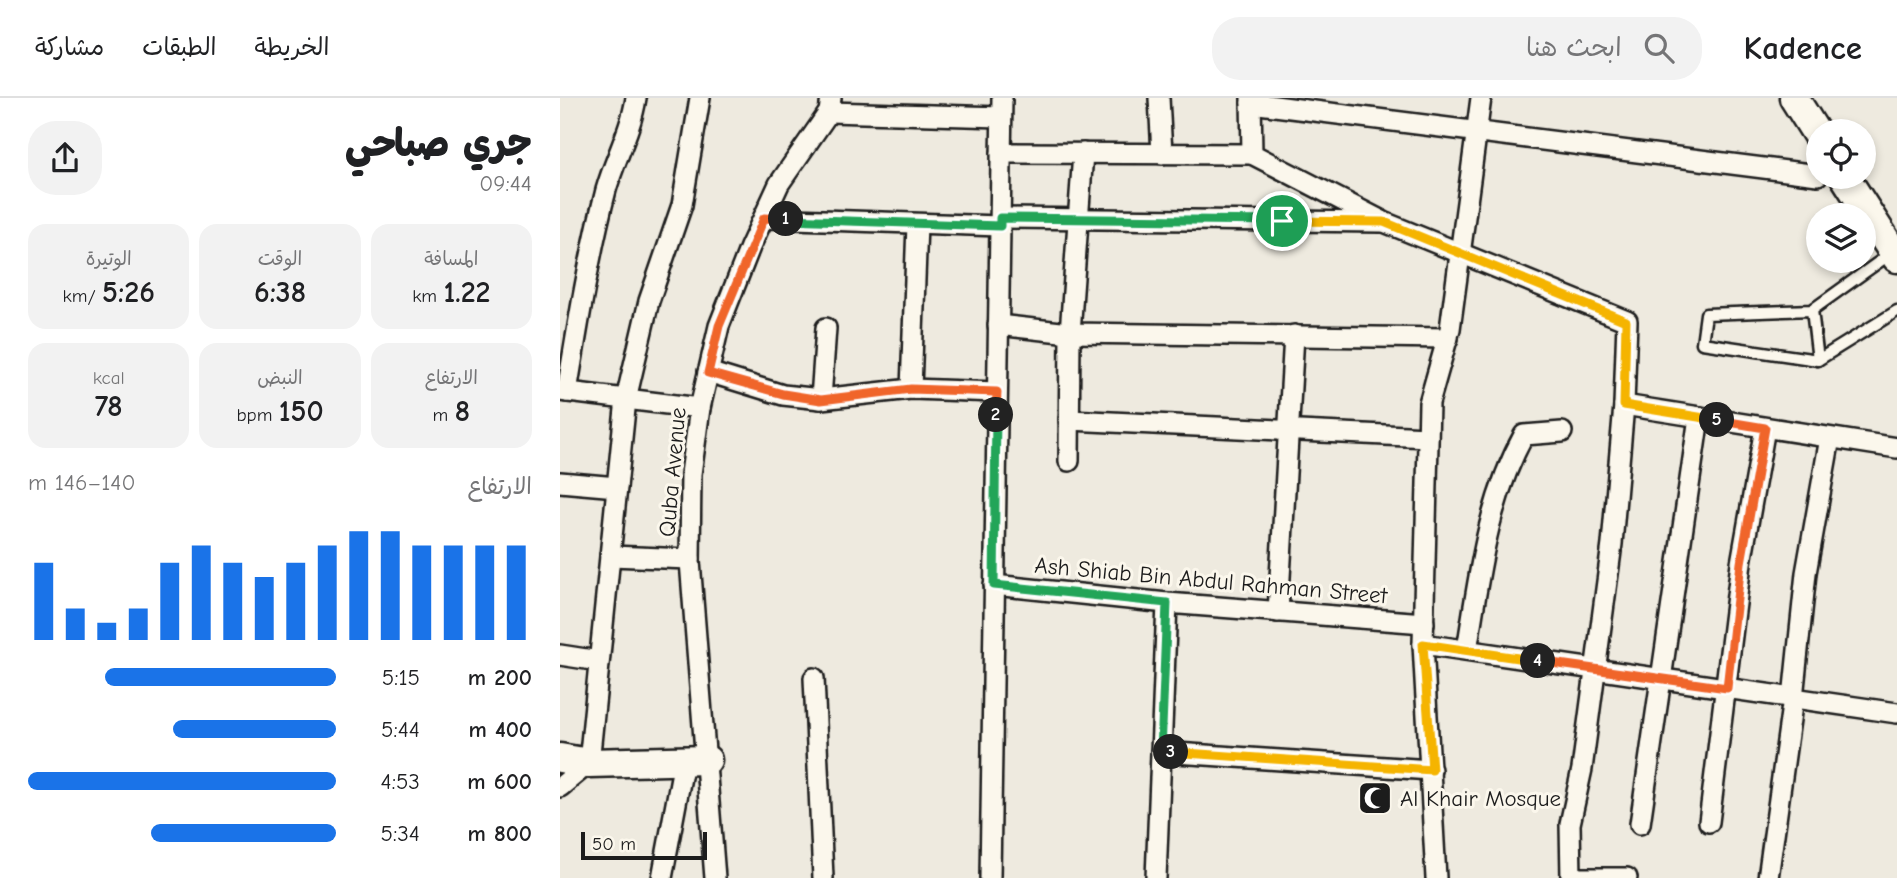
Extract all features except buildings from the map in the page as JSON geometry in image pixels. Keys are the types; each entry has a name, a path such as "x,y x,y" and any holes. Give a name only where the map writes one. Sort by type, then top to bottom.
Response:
{"main road":[{"path":"1794,98 1807,119"},
{"path":"1850,189 1895,255"},
{"path":"560,758 589,763 696,761"}],"street":[{"path":"636,98 632,125 607,187 564,392 700,408"},
{"path":"560,786 589,763 626,399 649,301 682,205 700,98"},
{"path":"1159,98 1162,154"},
{"path":"1436,878 1423,644 1429,404 1448,338 1481,98"},
{"path":"1252,154 1251,101 1806,172"},
{"path":"830,105 1001,108 990,878"},
{"name":"Quba Avenue","path":"715,878 696,761 690,559 691,474 700,408 719,326 764,218 779,184 830,105"},
{"path":"1001,153 1252,154 1384,222 1626,321 1624,405 1612,544 1593,669 1582,769 1570,824 1571,878"},
{"path":"1069,461 1070,333 1083,153"},
{"path":"764,218 918,224 1077,219 1384,222"},
{"path":"911,389 918,224"},
{"path":"998,325 1070,333 1448,338"},
{"path":"821,400 826,328"},
{"path":"1278,612 1294,335"},
{"path":"708,373 783,394 821,400 911,389 997,392"},
{"path":"1624,405 1897,448"},
{"path":"1640,824 1699,417"},
{"path":"1069,420 1289,428 1428,437"},
{"path":"1709,822 1741,563 1765,428"},
{"path":"1466,650 1488,526 1506,468 1524,435 1562,432"},
{"path":"1768,878 1793,698 1806,573 1830,438"},
{"path":"560,482 617,487"},
{"path":"610,556 690,559"},
{"name":"Ash Shiab Bin Abdul Rahman Street","path":"994,585 1167,603 1423,623"},
{"path":"1156,878 1167,603"},
{"path":"1423,644 1897,713"},
{"path":"560,655 599,660"},
{"path":"814,678 823,878"},
{"path":"1161,752 1432,770"},
{"path":"662,878 696,761"},
{"path":"1580,878 1627,878"}],"lane":[{"path":"1895,255 1812,310 1706,314 1702,343 1818,360 1897,311"},
{"path":"1812,310 1818,360"}],"place":[{"name":"Al Khair Mosque","path":"1375,798"}],"route":[{"path":"764,218 1000,226 1000,218 1282,221 1384,222 1626,321 1624,405 1765,428 1741,563 1727,688 1423,644 1432,770 1161,752 1167,603 994,585 997,392 911,389 821,400 783,394 708,373 719,326 764,218"}]}
